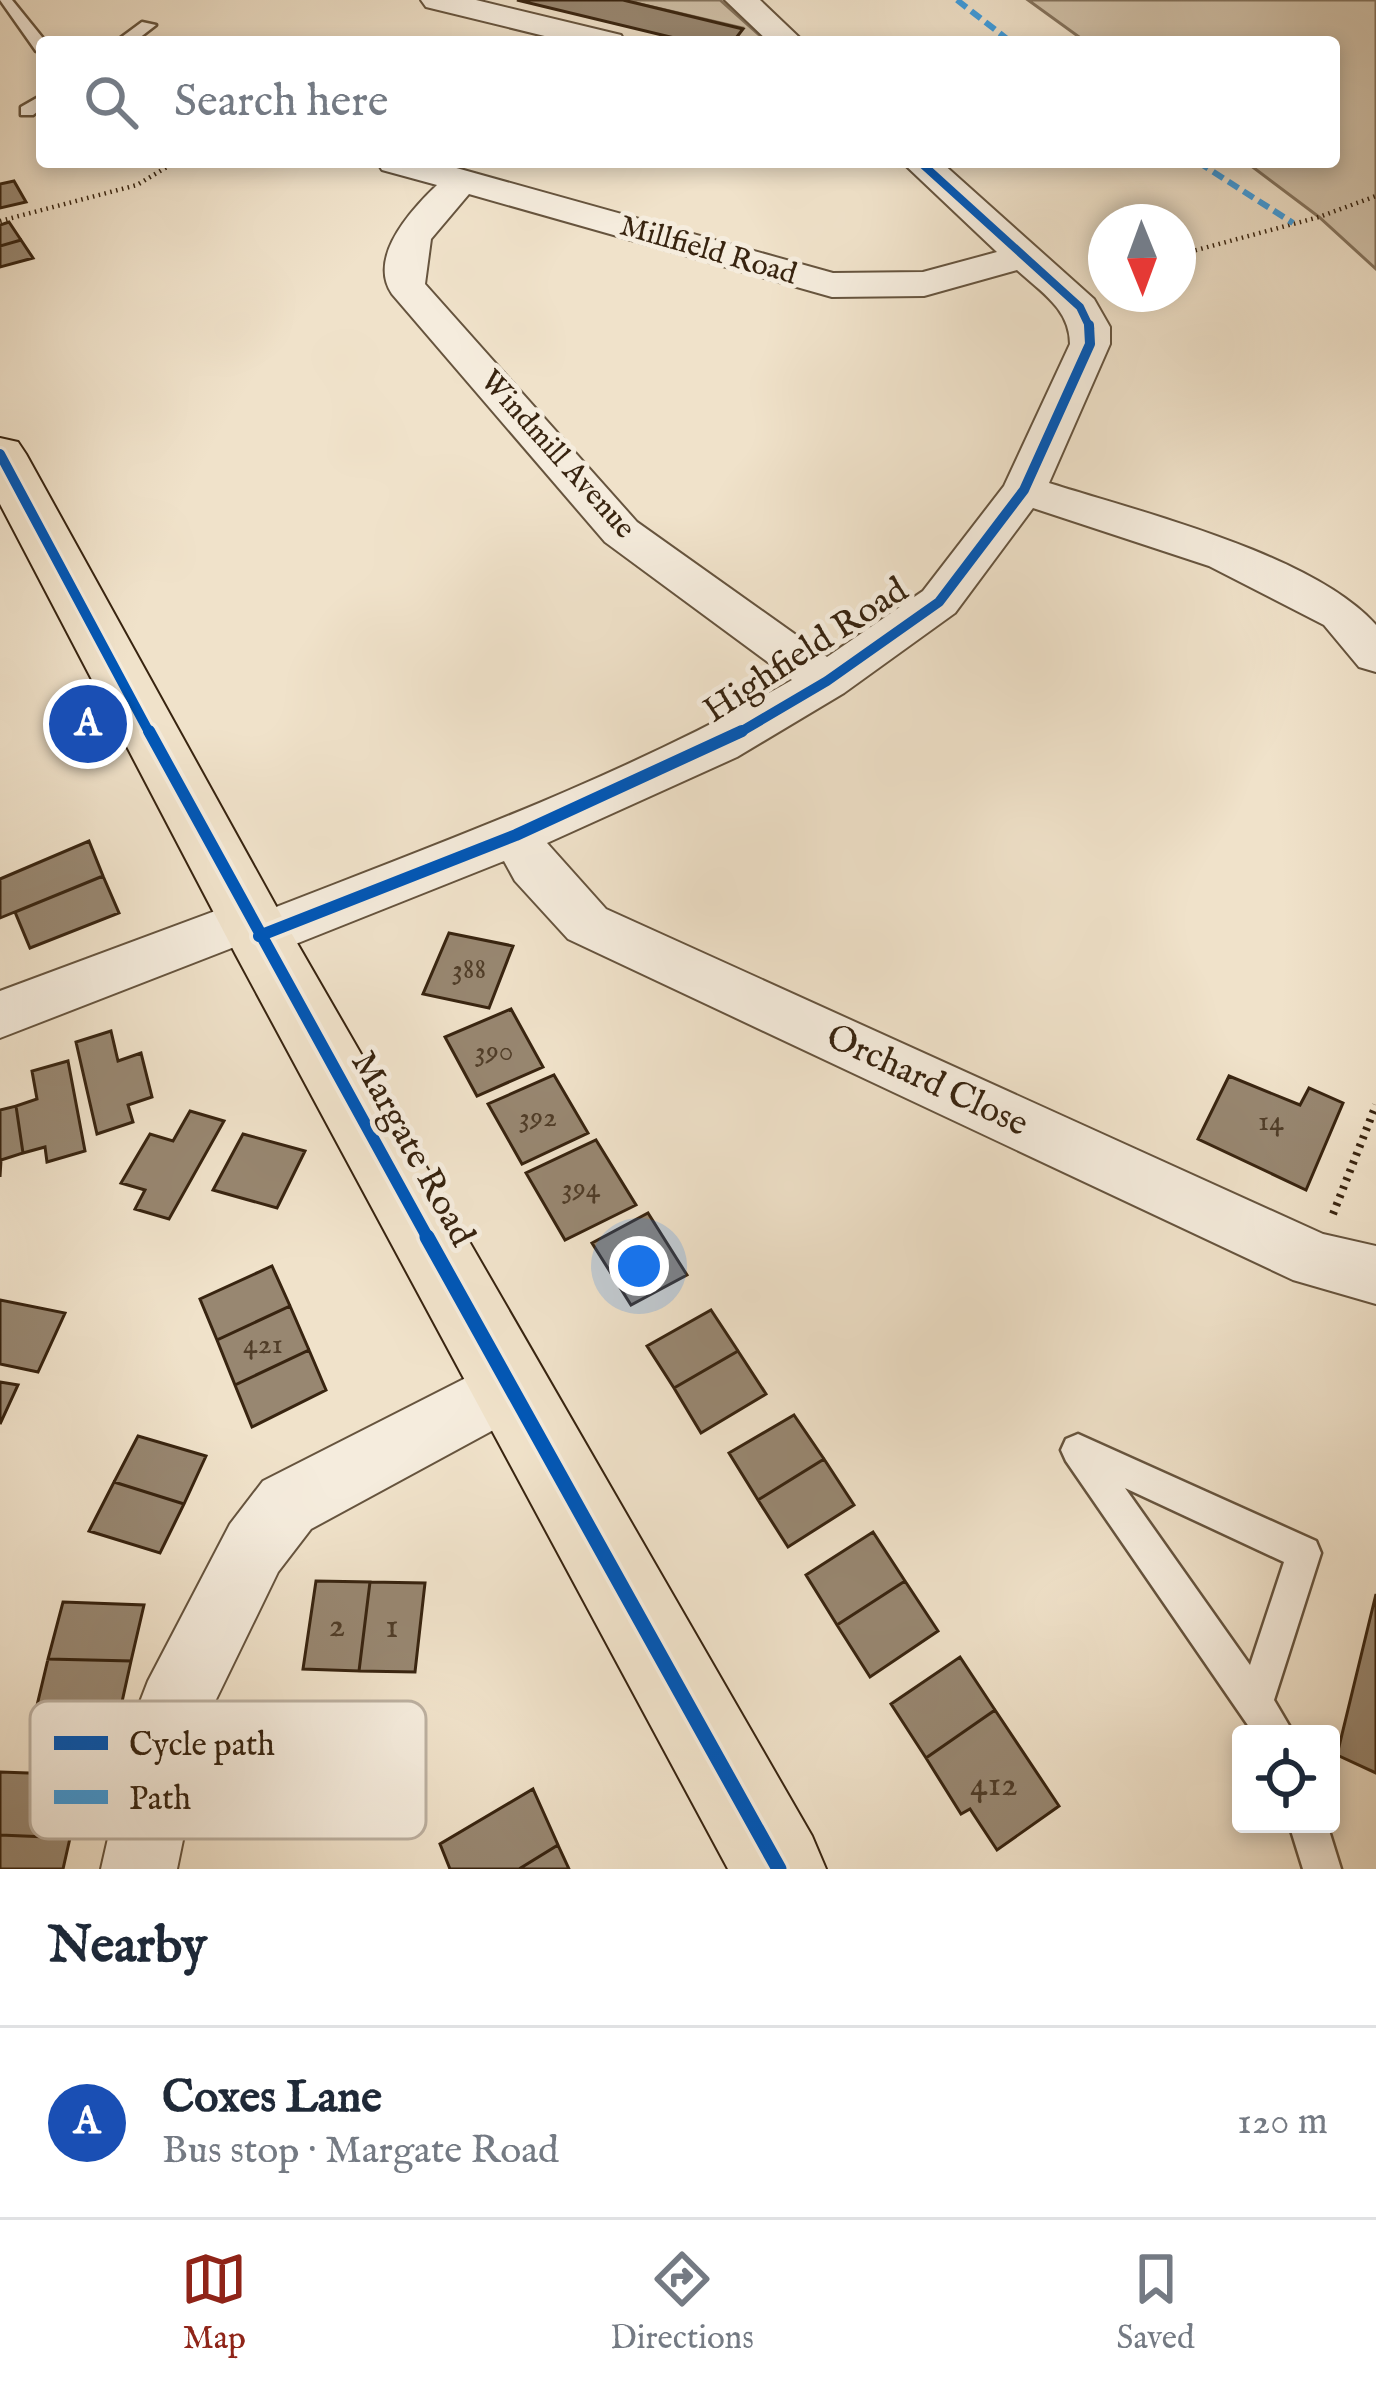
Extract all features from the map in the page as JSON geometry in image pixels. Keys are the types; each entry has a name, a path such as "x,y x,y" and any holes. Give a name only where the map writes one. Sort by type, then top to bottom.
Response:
{"main road":[{"name":"Margate Road","path":"0,454 254,927 779,1869"}],"street":[{"path":"437,0 584,36"},
{"path":"741,0 781,36"},
{"name":"Millfield Road","path":"416,168 832,284 923,284 1025,256"},
{"name":"Highfield Road","path":"0,1015 516,835 720,744 827,681 939,602 1024,490 1090,344 1090,327 1080,307 927,168"},
{"name":"Windmill Avenue","path":"462,181 417,226 407,243 406,286 621,532 827,681"},
{"path":"1024,490 1226,555 1340,614 1376,655"},
{"name":"Orchard Close","path":"516,835 534,867 587,924 1315,1260 1376,1274"},
{"path":"177,1701 254,1548 287,1505 509,1387"},
{"path":"139,1869 145,1839"}],"lane":[{"path":"4,0 36,40"},
{"path":"132,36 148,25"},
{"path":"1078,1450 1304,1553 1266,1719 1092,1470 1078,1450"},
{"path":"1311,1833 1322,1869"}],"path":[{"path":"0,221 137,185 165,168"},
{"path":"1196,250 1319,217 1376,196"},
{"path":"1315,1260 1376,1105"}],"shaded area":[{"path":"623,0 720,0 760,36 735,36 742,28"},
{"path":"1028,0 1376,0 1376,269 1319,217 1254,168 1340,168 1340,36 1078,36"}],"building":[{"path":"517,0 623,0 743,29 738,36 666,36"},
{"path":"14,181 26,202 0,208 0,184"},
{"path":"9,222 21,240 0,246 0,225"},
{"path":"21,240 33,258 0,267 0,246"},
{"path":"89,841 103,876 0,918 0,879"},
{"path":"103,876 119,913 30,948 15,912"},
{"path":"449,933 513,946 489,1008 423,994"},
{"path":"511,1009 543,1067 477,1096 445,1037"},
{"path":"111,1031 118,1061 141,1053 152,1097 128,1105 133,1122 97,1134 76,1042"},
{"path":"68,1061 85,1151 47,1162 45,1147 23,1153 16,1106 37,1099 32,1071"},
{"path":"554,1075 588,1133 522,1164 488,1104"},
{"path":"1229,1076 1300,1105 1309,1088 1343,1103 1306,1190 1198,1139"},
{"path":"16,1106 23,1153 1,1160 0,1177 0,1110"},
{"path":"190,1111 224,1121 169,1219 135,1209 145,1190 121,1183 150,1134 173,1141"},
{"path":"243,1134 305,1151 277,1208 213,1190"},
{"path":"596,1140 636,1205 565,1240 526,1173"},
{"path":"648,1213 687,1275 631,1305 592,1243"},
{"path":"272,1266 290,1306 217,1340 200,1299"},
{"path":"0,1300 65,1313 38,1372 0,1364"},
{"path":"290,1306 309,1350 235,1385 217,1340"},
{"path":"711,1310 738,1351 674,1388 647,1346"},
{"path":"309,1350 326,1390 252,1427 235,1385"},
{"path":"738,1351 766,1394 701,1433 674,1388"},
{"path":"0,1382 18,1385 0,1424"},
{"path":"794,1415 824,1459 758,1500 729,1453"},
{"path":"138,1436 206,1456 184,1504 114,1482"},
{"path":"824,1459 854,1505 788,1547 758,1500"},
{"path":"114,1482 184,1504 160,1553 89,1531"},
{"path":"873,1532 905,1581 837,1625 806,1575"},
{"path":"316,1581 370,1582 359,1671 303,1669"},
{"path":"905,1581 938,1631 870,1677 837,1625"},
{"path":"370,1582 425,1583 415,1672 359,1671"},
{"path":"1376,1594 1376,1773 1340,1756"},
{"path":"63,1602 144,1605 131,1661 48,1659"},
{"path":"960,1657 995,1710 926,1758 891,1704"},
{"path":"48,1659 131,1661 122,1701 38,1701"},
{"path":"995,1710 1059,1806 997,1850 970,1809 961,1814 926,1758"},
{"path":"0,1772 30,1773 30,1836 0,1835"},
{"path":"533,1789 558,1845 519,1869 450,1869 440,1844"},
{"path":"0,1835 70,1839 63,1869 0,1869"},
{"path":"558,1845 569,1869 519,1869"}],"marked path":[{"path":"957,0 1003,36"},
{"path":"1207,168 1293,223"}],"cycle path":[{"path":"259,936 516,835 720,744 827,681 939,602 1024,490 1090,344 1090,327 1080,307 927,168"},
{"path":"0,454 259,936 779,1869"}],"place":[{"name":"Coxes Lane","path":"88,724"}]}
